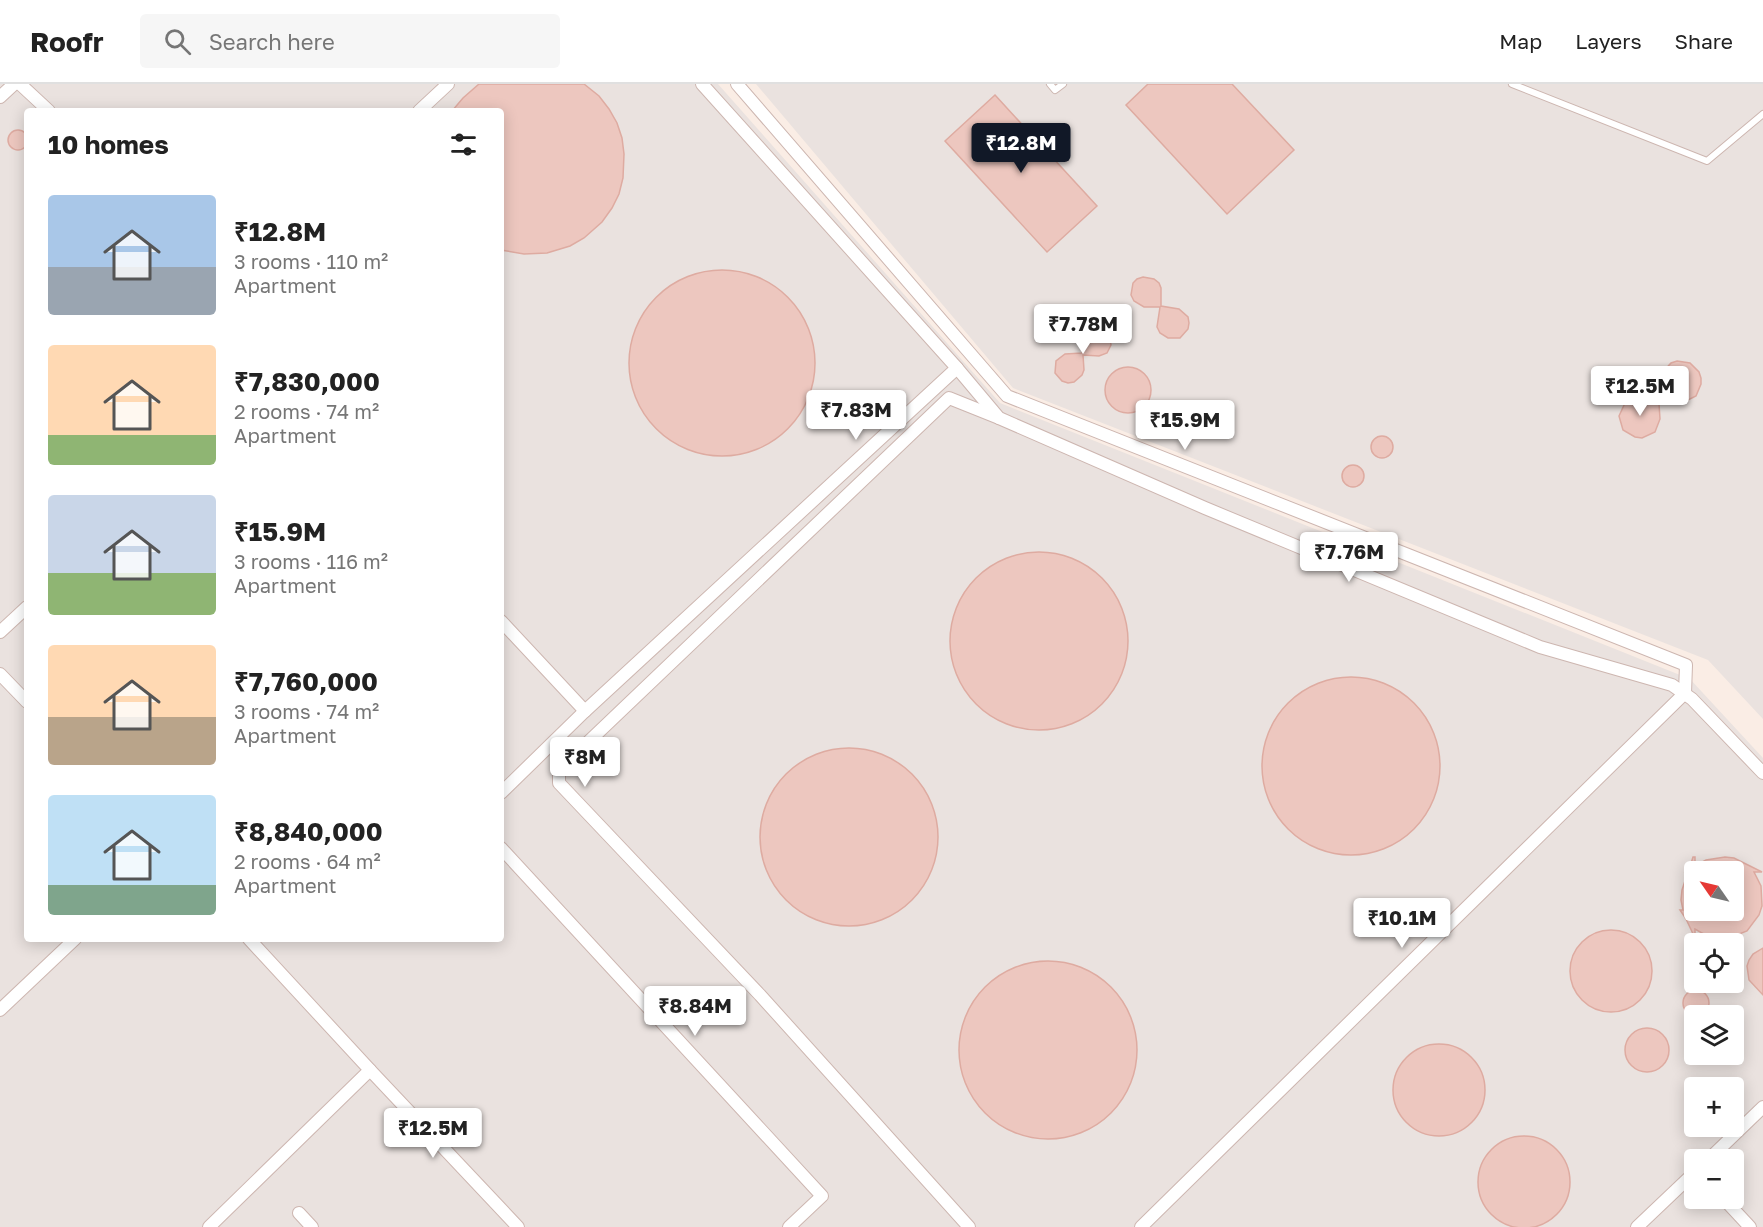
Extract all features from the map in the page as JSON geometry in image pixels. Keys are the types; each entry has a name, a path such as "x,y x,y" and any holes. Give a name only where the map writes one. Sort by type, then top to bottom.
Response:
{"street":[{"path":"0,97 14,84"},
{"path":"20,84 46,108"},
{"path":"422,108 448,84"},
{"path":"702,84 957,368 999,418"},
{"path":"737,84 1007,396 1686,665 1685,693 1141,1227"},
{"path":"504,790 585,711 957,368"},
{"path":"969,1227 760,995 559,783 563,765 949,398 1205,508 1540,647 1672,685 1685,693 1763,773"},
{"path":"0,632 24,610"},
{"path":"504,625 585,711"},
{"path":"0,674 24,699"},
{"path":"504,851 822,1196 789,1227"},
{"path":"0,1010 72,942"},
{"path":"252,942 518,1227"},
{"path":"209,1227 370,1070"},
{"path":"1719,1149 1763,1107"},
{"path":"1637,1227 1684,1182"},
{"path":"1733,1209 1750,1227"},
{"path":"299,1213 312,1227"}],"lane":[{"path":"1050,84 1055,90 1063,84"},
{"path":"1512,84 1707,161 1763,114"}],"shaded area":[{"path":"0,84 718,84 1000,403 1690,679 1763,758 1763,1227 0,1227"},
{"path":"756,84 1763,84 1763,719 1708,660 1013,388"}],"building":[{"path":"479,84 584,84 599,96 617,123 624,154 623,178 619,194 602,222 584,238 570,246 547,253 524,254 504,251 504,108 455,108"},
{"path":"1148,84 1232,84 1294,150 1227,214 1126,105"},
{"path":"995,95 1097,206 1047,252 945,141"},
{"path":"14,131 24,132 24,148 14,149 9,144 9,136"},
{"path":"722,270 740,271 758,277 774,285 788,297 800,311 808,327 814,345 814,381 808,399 800,415 788,429 774,441 758,449 740,455 722,456 704,455 686,449 670,441 656,429 644,415 636,399 630,381 629,363 630,345 636,327 644,311 656,297 670,285 686,277 704,271"},
{"path":"1143,277 1154,279 1159,283 1161,306 1179,309 1188,317 1188,329 1180,338 1168,338 1160,333 1157,327 1160,307 1144,307 1134,301 1131,295 1133,283"},
{"path":"1095,328 1106,330 1109,334 1111,345 1107,353 1099,356 1083,355 1082,375 1074,382 1062,381 1055,373 1056,361 1065,354 1082,353 1085,333"},
{"path":"1677,361 1690,363 1699,372 1701,378 1696,396 1684,402 1660,397 1662,373 1671,363"},
{"path":"1128,367 1144,374 1151,390 1144,406 1128,413 1112,406 1105,390 1112,374"},
{"path":"1638,397 1659,404 1660,419 1655,432 1642,438 1623,430 1619,416 1625,403"},
{"path":"1382,436 1392,443 1393,447 1386,457 1382,458 1372,451 1371,447 1378,437"},
{"path":"1353,465 1361,468 1364,476 1361,484 1353,487 1345,484 1342,476 1345,468"},
{"path":"1039,552 1056,553 1073,558 1102,578 1122,607 1127,624 1127,658 1122,675 1102,704 1073,724 1056,729 1039,730 1022,729 1005,724 976,704 956,675 951,658 950,641 951,624 956,607 976,578 1005,558 1022,553"},
{"path":"1351,677 1368,678 1385,683 1414,703 1434,732 1439,749 1439,783 1434,800 1414,829 1385,849 1368,854 1351,855 1334,854 1317,849 1288,829 1268,800 1263,783 1262,766 1263,749 1268,732 1288,703 1317,683 1334,678"},
{"path":"849,748 866,749 883,754 912,774 932,803 937,820 937,854 932,871 912,900 883,920 866,925 849,926 832,925 815,920 786,900 766,871 761,854 760,837 761,820 766,803 786,774 815,754 832,749"},
{"path":"1725,857 1740,861 1704,861"},
{"path":"1744,863 1762,872 1754,872 1761,886 1762,906 1759,915 1747,931 1702,933 1695,929 1695,933 1693,933 1687,921 1744,921"},
{"path":"1684,884 1684,916 1680,910 1683,910"},
{"path":"1611,930 1627,933 1640,942 1649,955 1652,971 1649,987 1640,1000 1627,1009 1611,1012 1595,1009 1582,1000 1573,987 1570,971 1573,955 1582,942 1595,933"},
{"path":"1763,948 1763,995 1749,980 1747,966 1753,954"},
{"path":"1048,961 1065,962 1082,967 1111,987 1131,1016 1136,1033 1136,1067 1131,1084 1111,1113 1082,1133 1065,1138 1048,1139 1031,1138 1014,1133 985,1113 965,1084 960,1067 959,1050 960,1033 965,1016 985,987 1014,967 1031,962"},
{"path":"1688,993 1704,993 1708,998 1709,1005 1684,1005 1684,1008 1683,1003 1684,998"},
{"path":"1647,1028 1662,1035 1669,1050 1662,1065 1647,1072 1632,1065 1625,1050 1632,1035"},
{"path":"1439,1044 1456,1048 1471,1058 1481,1073 1485,1090 1481,1107 1471,1122 1456,1132 1439,1136 1422,1132 1407,1122 1397,1107 1393,1090 1397,1073 1407,1058 1422,1048"},
{"path":"1524,1136 1541,1140 1556,1150 1566,1165 1570,1182 1566,1199 1556,1214 1541,1224 1524,1228 1507,1224 1492,1214 1482,1199 1478,1182 1482,1165 1492,1150 1507,1140"}]}
